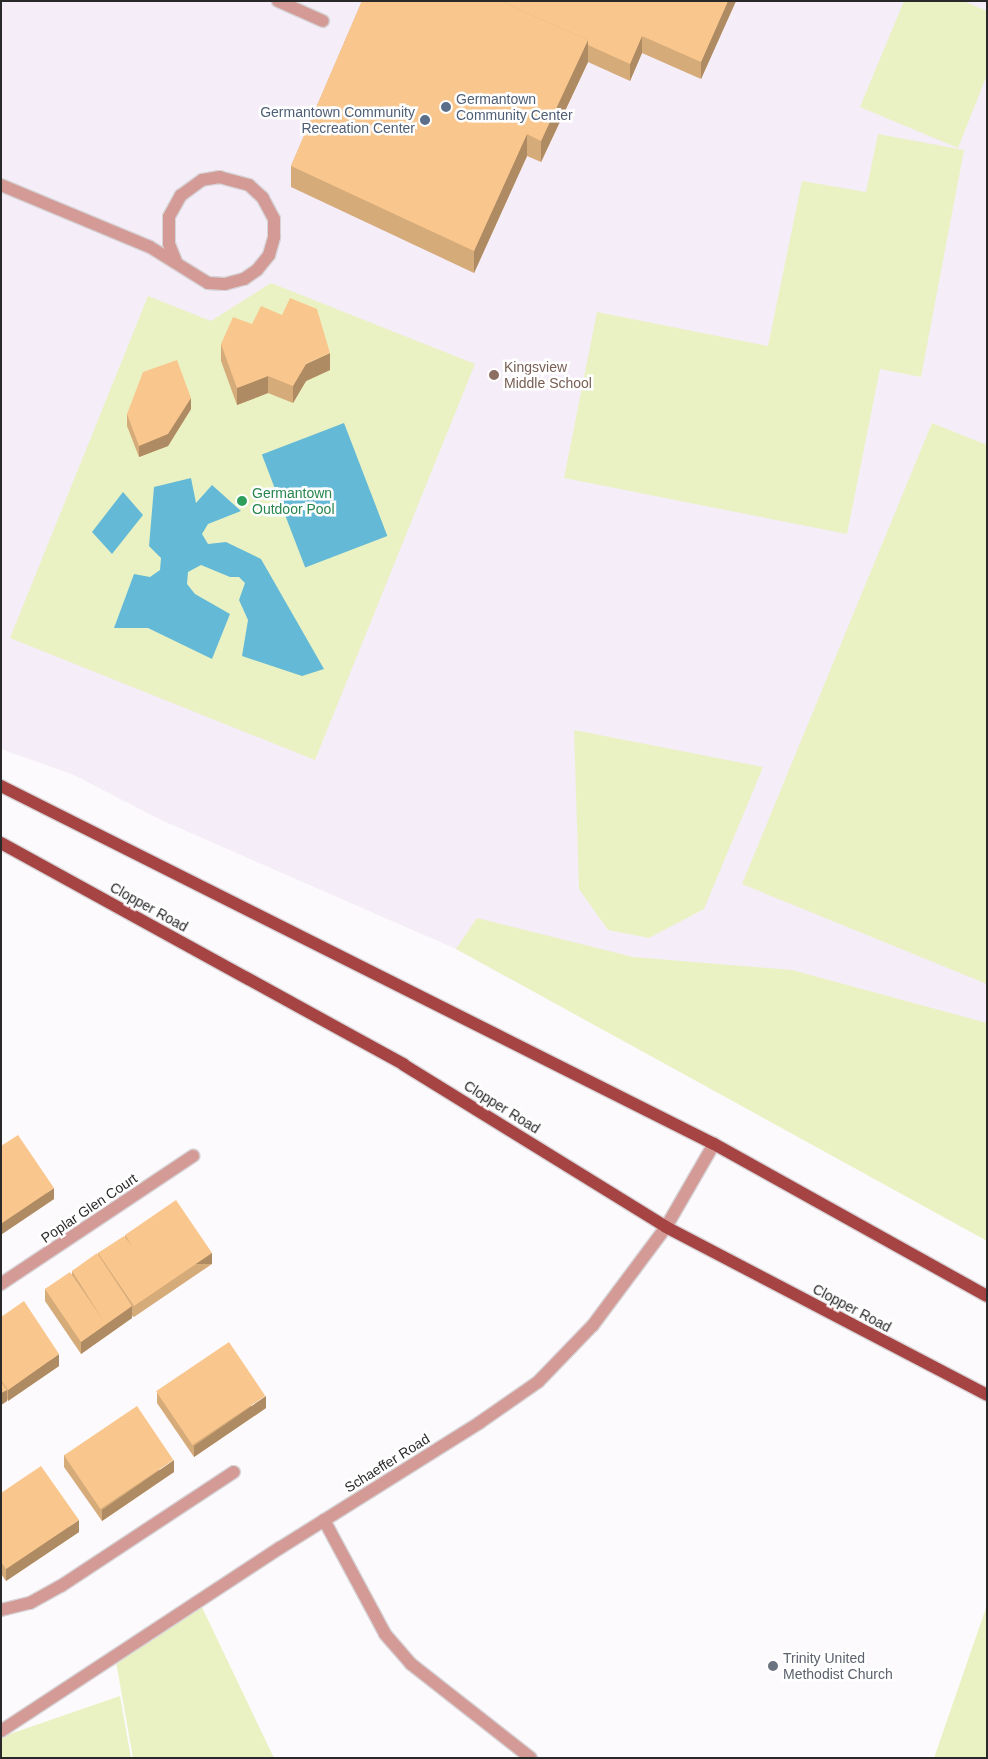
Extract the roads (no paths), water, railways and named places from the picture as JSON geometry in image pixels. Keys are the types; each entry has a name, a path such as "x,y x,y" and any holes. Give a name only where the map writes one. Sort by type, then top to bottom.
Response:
{"main road":[{"path":"1,786 714,1144 987,1296"},
{"name":"Clopper Road","path":"1,843 404,1064 666,1227 987,1395"}],"street":[{"path":"278,1 323,21"},
{"path":"1,185 176,261 191,275 208,283 234,282 257,270 269,255 274,237 274,219 263,198 250,185 220,177 202,180 181,195 169,217 169,244 176,261"},
{"name":"Schaeffer Road","path":"1,1732 324,1520 479,1423 538,1382 593,1324 666,1227 714,1144"},
{"name":"Poplar Glen Court","path":"1,1284 192,1156"},
{"path":"1,1610 30,1604 61,1586 234,1472"},
{"path":"324,1520 385,1634 406,1658 531,1758"}],"water":[{"path":"344,423 387,536 305,567 262,455"},
{"path":"191,478 196,503 212,485 241,511 208,524 202,534 208,544 226,542 261,559 324,669 302,676 242,656 248,620 239,600 245,583 239,577 230,577 201,565 188,572 187,584 195,594 230,614 212,659 148,628 114,628 134,574 150,577 160,570 161,558 149,546 154,487"},
{"path":"123,492 143,515 112,554 92,532"}],"place":[{"name":"Germantown Community Center","path":"446,107"},
{"name":"Germantown Community Recreation Center","path":"425,120"},
{"name":"Kingsview Middle School","path":"494,375"},
{"name":"Germantown Outdoor Pool","path":"242,501"},
{"name":"Trinity United Methodist Church","path":"773,1666"}]}
